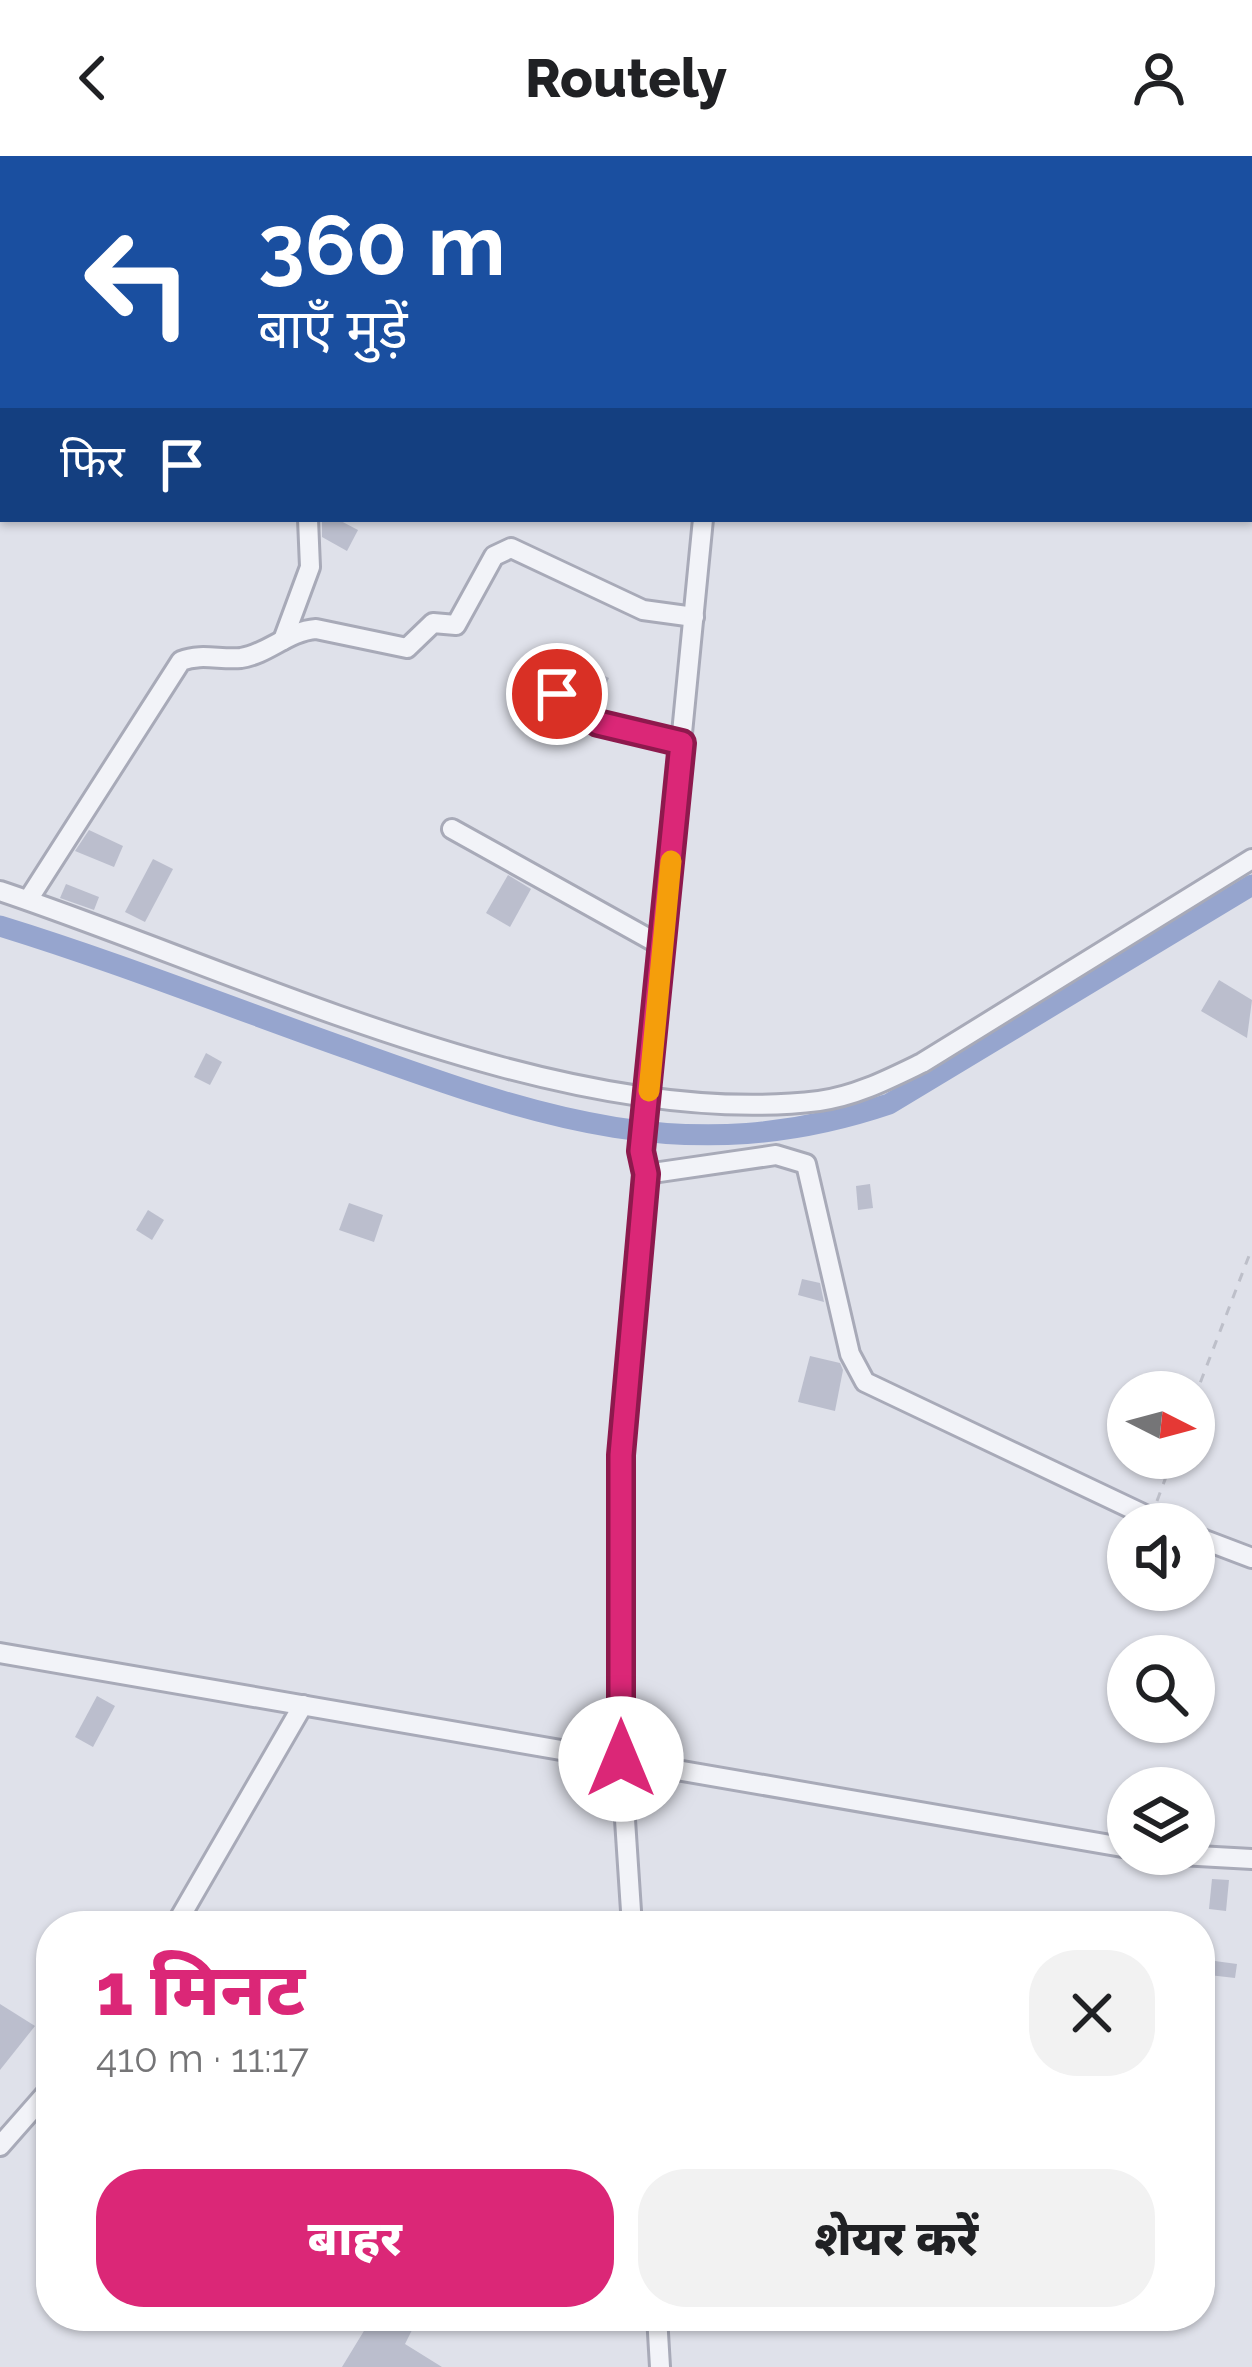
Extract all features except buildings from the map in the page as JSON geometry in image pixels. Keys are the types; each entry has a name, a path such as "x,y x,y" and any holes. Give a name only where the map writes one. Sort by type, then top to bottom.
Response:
{"street":[{"path":"283,640 310,567 308,522"},
{"path":"631,1911 621,1759 621,1455 646,1174 641,1151 703,522"},
{"path":"28,900 181,661 195,655 238,658 316,629 406,648 433,622 456,625 494,556 511,548 643,610 694,617"},
{"path":"536,677 598,723 682,743"},
{"path":"452,829 662,946"},
{"path":"0,891 411,1037 560,1082 648,1098 818,1101 877,1084 922,1063 1252,860"},
{"path":"646,1174 776,1155 806,1164 850,1354 865,1382 1119,1503"},
{"path":"1215,1544 1252,1558"},
{"path":"0,1653 1107,1844"},
{"path":"184,1911 303,1705"},
{"path":"1215,1857 1252,1859"},
{"path":"0,2146 36,2105"},
{"path":"658,2331 660,2367"}],"path":[{"path":"1205,1371 1252,1248"}],"waterway":[{"path":"0,926 415,1073 548,1114 679,1134 746,1134 816,1124 889,1104 1252,885"}],"slow traffic":[{"path":"649,1091 671,861"}],"route":[{"path":"557,694 598,723 682,743 641,1151 646,1174 623,1413 621,1759"}]}
